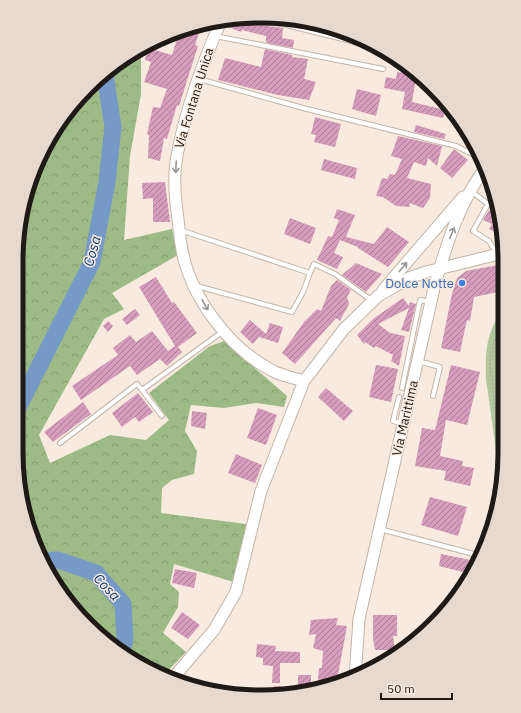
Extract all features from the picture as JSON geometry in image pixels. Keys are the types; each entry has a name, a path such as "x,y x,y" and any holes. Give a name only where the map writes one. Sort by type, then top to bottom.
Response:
{"main road":[{"name":"Via Fontana Unica","path":"218,27 198,79 176,157 176,201 182,251 194,286 212,319 223,331 247,353 275,372 304,381"},
{"name":"Via Marittima","path":"356,670 359,619 404,424 414,365 446,247 470,190 481,174"},
{"path":"176,674 214,630 236,592 262,491 304,381 344,329 375,299 470,190"},
{"path":"375,299 409,278 498,255"}],"lane":[{"path":"284,25 351,41"},
{"path":"214,36 383,69"},
{"path":"198,79 303,108 456,146 474,155"},
{"path":"470,190 488,204 473,231 489,241 497,251"},
{"path":"179,230 310,273"},
{"path":"194,286 292,312 303,292 314,264 335,274 375,299"},
{"path":"142,390 223,331"},
{"path":"402,388 414,365 440,367 433,396"},
{"path":"60,443 137,384 162,416"},
{"path":"399,397 393,421 404,424"},
{"path":"380,529 475,555"}],"path":[{"path":"498,332 492,349 490,364 498,433"}],"green space":[{"path":"141,56 141,94 130,156 124,240 172,229 178,255 112,293 124,309 104,319 39,435 50,463 110,435 146,440 169,420 149,393 210,346 224,341 287,396 284,407 256,403 224,408 191,405 185,431 197,451 194,474 172,480 162,488 161,513 246,524 234,582 174,564 170,584 179,592 178,607 163,633 186,652 168,671 155,666 116,641 82,609 63,584 47,558 31,514 25,483 23,452 23,260 25,230 31,199 47,155 72,116 104,82"},
{"path":"498,317 497,461 486,379 486,352 490,334"}],"building":[{"path":"260,23 260,25 283,28 282,38 294,40 293,48 267,43 266,36 242,30 241,32 226,26"},
{"path":"200,31 195,45 198,46 179,106 177,105 167,139 164,138 160,161 148,158 149,135 147,134 153,107 160,108 167,89 144,82 151,62 145,60 147,52 152,49 172,55 177,38"},
{"path":"265,49 292,55 292,57 308,59 304,79 316,82 309,100 278,95 218,80 225,58 261,67"},
{"path":"397,72 407,73 416,81 412,102 444,110 443,118 402,109 405,92 384,88 386,77 396,79"},
{"path":"357,89 381,95 376,116 352,109"},
{"path":"315,117 341,124 335,147 314,142 316,135 311,134"},
{"path":"416,125 446,134 444,139 414,132"},
{"path":"398,136 442,146 437,166 428,158 426,166 414,162 407,178 431,184 430,198 423,208 409,203 410,207 396,206 383,197 376,196 382,178 387,179 390,174 395,175 402,159 391,156"},
{"path":"454,149 468,160 452,178 440,168"},
{"path":"324,159 357,168 355,179 321,170"},
{"path":"165,182 170,222 153,222 153,198 143,199 142,183"},
{"path":"337,209 355,215 346,237 374,244 387,227 409,242 388,267 358,247 340,240 334,253 343,257 337,269 317,260 328,236 332,237 339,220 334,218"},
{"path":"489,210 493,212 496,233 489,229 492,224 483,220"},
{"path":"290,218 316,228 310,244 284,234"},
{"path":"356,263 382,274 366,292 342,275"},
{"path":"498,265 498,292 474,297 470,321 467,320 460,352 441,348 452,294 457,278 466,271"},
{"path":"156,277 172,303 174,302 197,333 178,347 182,352 167,366 160,359 137,375 130,366 81,400 72,386 118,355 113,348 130,335 136,342 152,331 168,351 175,346 139,287"},
{"path":"337,280 351,290 347,297 349,304 340,321 336,318 295,364 282,353 304,322 317,309 321,311 331,286"},
{"path":"403,298 409,306 410,302 416,304 409,332 401,330 409,308 378,324 390,333 405,336 399,366 391,361 393,355 376,346 374,348 365,342 364,344 357,335 373,319"},
{"path":"135,309 140,315 127,325 122,319"},
{"path":"250,320 266,334 270,323 283,327 278,343 259,337 253,344 240,332"},
{"path":"108,321 113,326 108,332 103,326"},
{"path":"376,365 398,369 391,402 369,397"},
{"path":"451,365 480,372 467,425 446,420 440,456 463,461 462,466 474,468 470,486 444,480 446,471 415,466 422,428 435,430"},
{"path":"326,388 353,411 344,421 318,397"},
{"path":"138,393 153,412 139,422 135,417 122,427 112,413"},
{"path":"83,402 91,414 53,442 44,432"},
{"path":"258,408 277,415 266,445 247,438"},
{"path":"192,411 207,413 205,429 191,426"},
{"path":"236,454 262,465 255,483 228,473"},
{"path":"430,497 467,507 458,536 421,525"},
{"path":"441,554 472,560 465,573 439,566"},
{"path":"175,569 197,573 194,588 172,583"},
{"path":"182,612 200,625 188,639 171,628"},
{"path":"373,615 397,615 397,636 393,636 395,648 392,650 375,650 373,638"},
{"path":"338,618 336,625 347,626 338,677 328,680 318,680 319,668 322,668 323,651 313,648 316,634 309,635 311,620"},
{"path":"257,644 276,646 275,651 300,652 300,663 280,663 280,683 272,683 273,666 263,665 263,658 256,657"},
{"path":"298,675 311,675 311,684 298,687"},
{"path":"274,686 297,687 274,689"}],"waterway":[{"name":"Cosa","path":"23,398 92,262 107,182 113,127 106,80"},
{"name":"Cosa","path":"49,561 58,560 96,573 123,604 125,639 123,646"}],"place":[{"name":"Dolce Notte","path":"462,283"}]}
